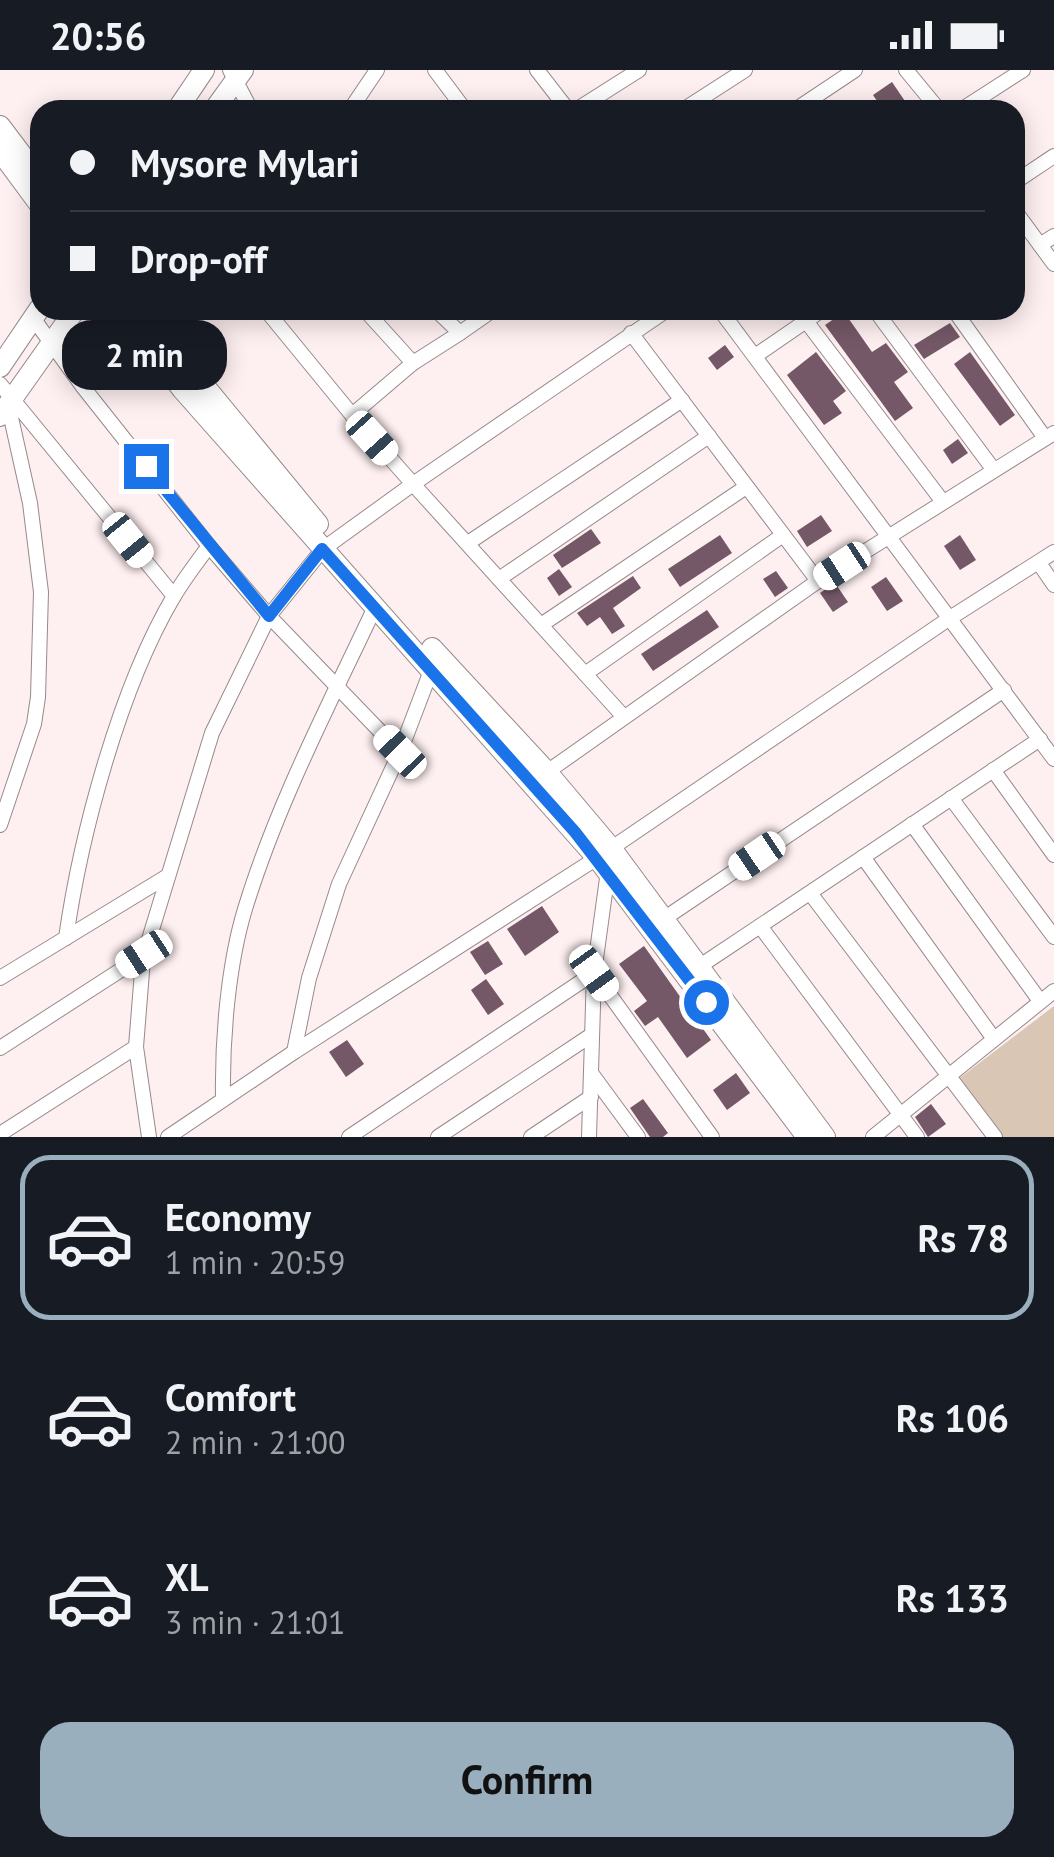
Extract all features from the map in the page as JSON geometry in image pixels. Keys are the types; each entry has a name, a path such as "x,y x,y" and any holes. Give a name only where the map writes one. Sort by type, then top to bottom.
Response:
{"street":[{"path":"184,100 204,70"},
{"path":"357,100 378,70"},
{"path":"436,70 458,100"},
{"path":"592,100 639,70"},
{"path":"698,100 745,70"},
{"path":"809,100 855,70"},
{"path":"906,70 931,100"},
{"path":"976,100 1023,70"},
{"path":"543,72 561,100"},
{"path":"220,100 237,73"},
{"path":"237,73 247,100"},
{"path":"0,126 30,166"},
{"path":"0,151 30,192"},
{"path":"1025,175 1054,156"},
{"path":"1025,220 1047,241 1054,264"},
{"path":"0,367 31,320"},
{"path":"39,320 50,345 209,546 269,616 400,752"},
{"path":"5,400 68,320"},
{"path":"130,320 182,389 547,772 605,859 808,1137"},
{"path":"150,320 375,606 605,859 665,918 826,1137"},
{"path":"274,320 352,415 624,718"},
{"path":"374,320 413,363"},
{"path":"446,320 460,333"},
{"path":"352,415 413,363 479,320"},
{"path":"149,1137 136,1047 144,954 212,733 269,616 328,546 652,320"},
{"path":"728,320 1054,759"},
{"path":"882,320 993,468"},
{"path":"547,772 818,581 993,468 1050,436 962,320"},
{"path":"755,356 806,321 943,502"},
{"path":"632,333 818,581"},
{"path":"5,400 174,596"},
{"path":"0,825 34,724 41,592 30,503 5,400"},
{"path":"468,543 682,400"},
{"path":"499,579 708,436"},
{"path":"541,624 746,487"},
{"path":"585,674 783,536"},
{"path":"66,938 71,902 115,734 130,692 174,596 209,546"},
{"path":"168,1137 294,1052 605,859 950,618 1054,552"},
{"path":"1038,563 1054,585"},
{"path":"223,1098 222,1053 245,910 294,780 375,606"},
{"path":"294,1052 309,978 340,884 400,752 432,668"},
{"path":"665,918 1004,690"},
{"path":"700,966 1040,739"},
{"path":"993,770 1054,856"},
{"path":"952,798 1054,937"},
{"path":"912,824 1040,1001"},
{"path":"863,857 994,1039"},
{"path":"590,1137 590,1036 605,859"},
{"path":"0,978 166,877"},
{"path":"810,892 994,1137"},
{"path":"760,926 916,1137"},
{"path":"0,1048 144,954"},
{"path":"349,1137 594,973"},
{"path":"594,973 712,1137"},
{"path":"873,1137 1054,991"},
{"path":"438,1137 590,1036"},
{"path":"0,1134 136,1047"},
{"path":"591,1074 638,1137"},
{"path":"531,1137 592,1097"}],"shaded area":[{"path":"1054,1006 1054,1137 1001,1137 957,1080"}],"building":[{"path":"892,82 904,100 876,100 873,95"},
{"path":"832,320 850,320 872,352 886,343 908,372 894,382 913,408 895,421 825,325"},
{"path":"950,323 960,337 924,359 914,345"},
{"path":"725,345 734,357 717,370 708,358"},
{"path":"816,352 846,391 833,401 842,413 824,425 787,375"},
{"path":"970,352 1015,415 1000,426 954,364"},
{"path":"958,439 968,453 952,464 943,450"},
{"path":"821,515 832,531 807,547 797,531"},
{"path":"591,529 601,543 562,568 553,555"},
{"path":"720,535 732,553 680,587 668,569"},
{"path":"960,535 976,560 960,570 944,546"},
{"path":"559,569 572,587 559,596 547,578"},
{"path":"776,571 788,588 775,597 763,579"},
{"path":"633,576 641,588 613,608 625,626 612,634 600,617 587,626 577,613"},
{"path":"886,577 903,601 887,611 871,587"},
{"path":"835,583 848,602 833,612 820,593"},
{"path":"707,610 719,627 653,671 641,654"},
{"path":"542,906 559,932 525,956 507,929"},
{"path":"488,941 503,964 485,975 470,952"},
{"path":"644,946 711,1040 687,1058 658,1017 645,1026 634,1011 647,1001 619,964"},
{"path":"486,979 504,1004 488,1015 471,990"},
{"path":"347,1040 364,1064 346,1077 329,1052"},
{"path":"736,1073 750,1093 727,1110 713,1090"},
{"path":"643,1099 668,1133 663,1137 650,1137 630,1108"},
{"path":"931,1104 946,1124 928,1137 915,1117"}],"route":[{"path":"146,466 269,616 322,549 575,832 706,1002"}]}
